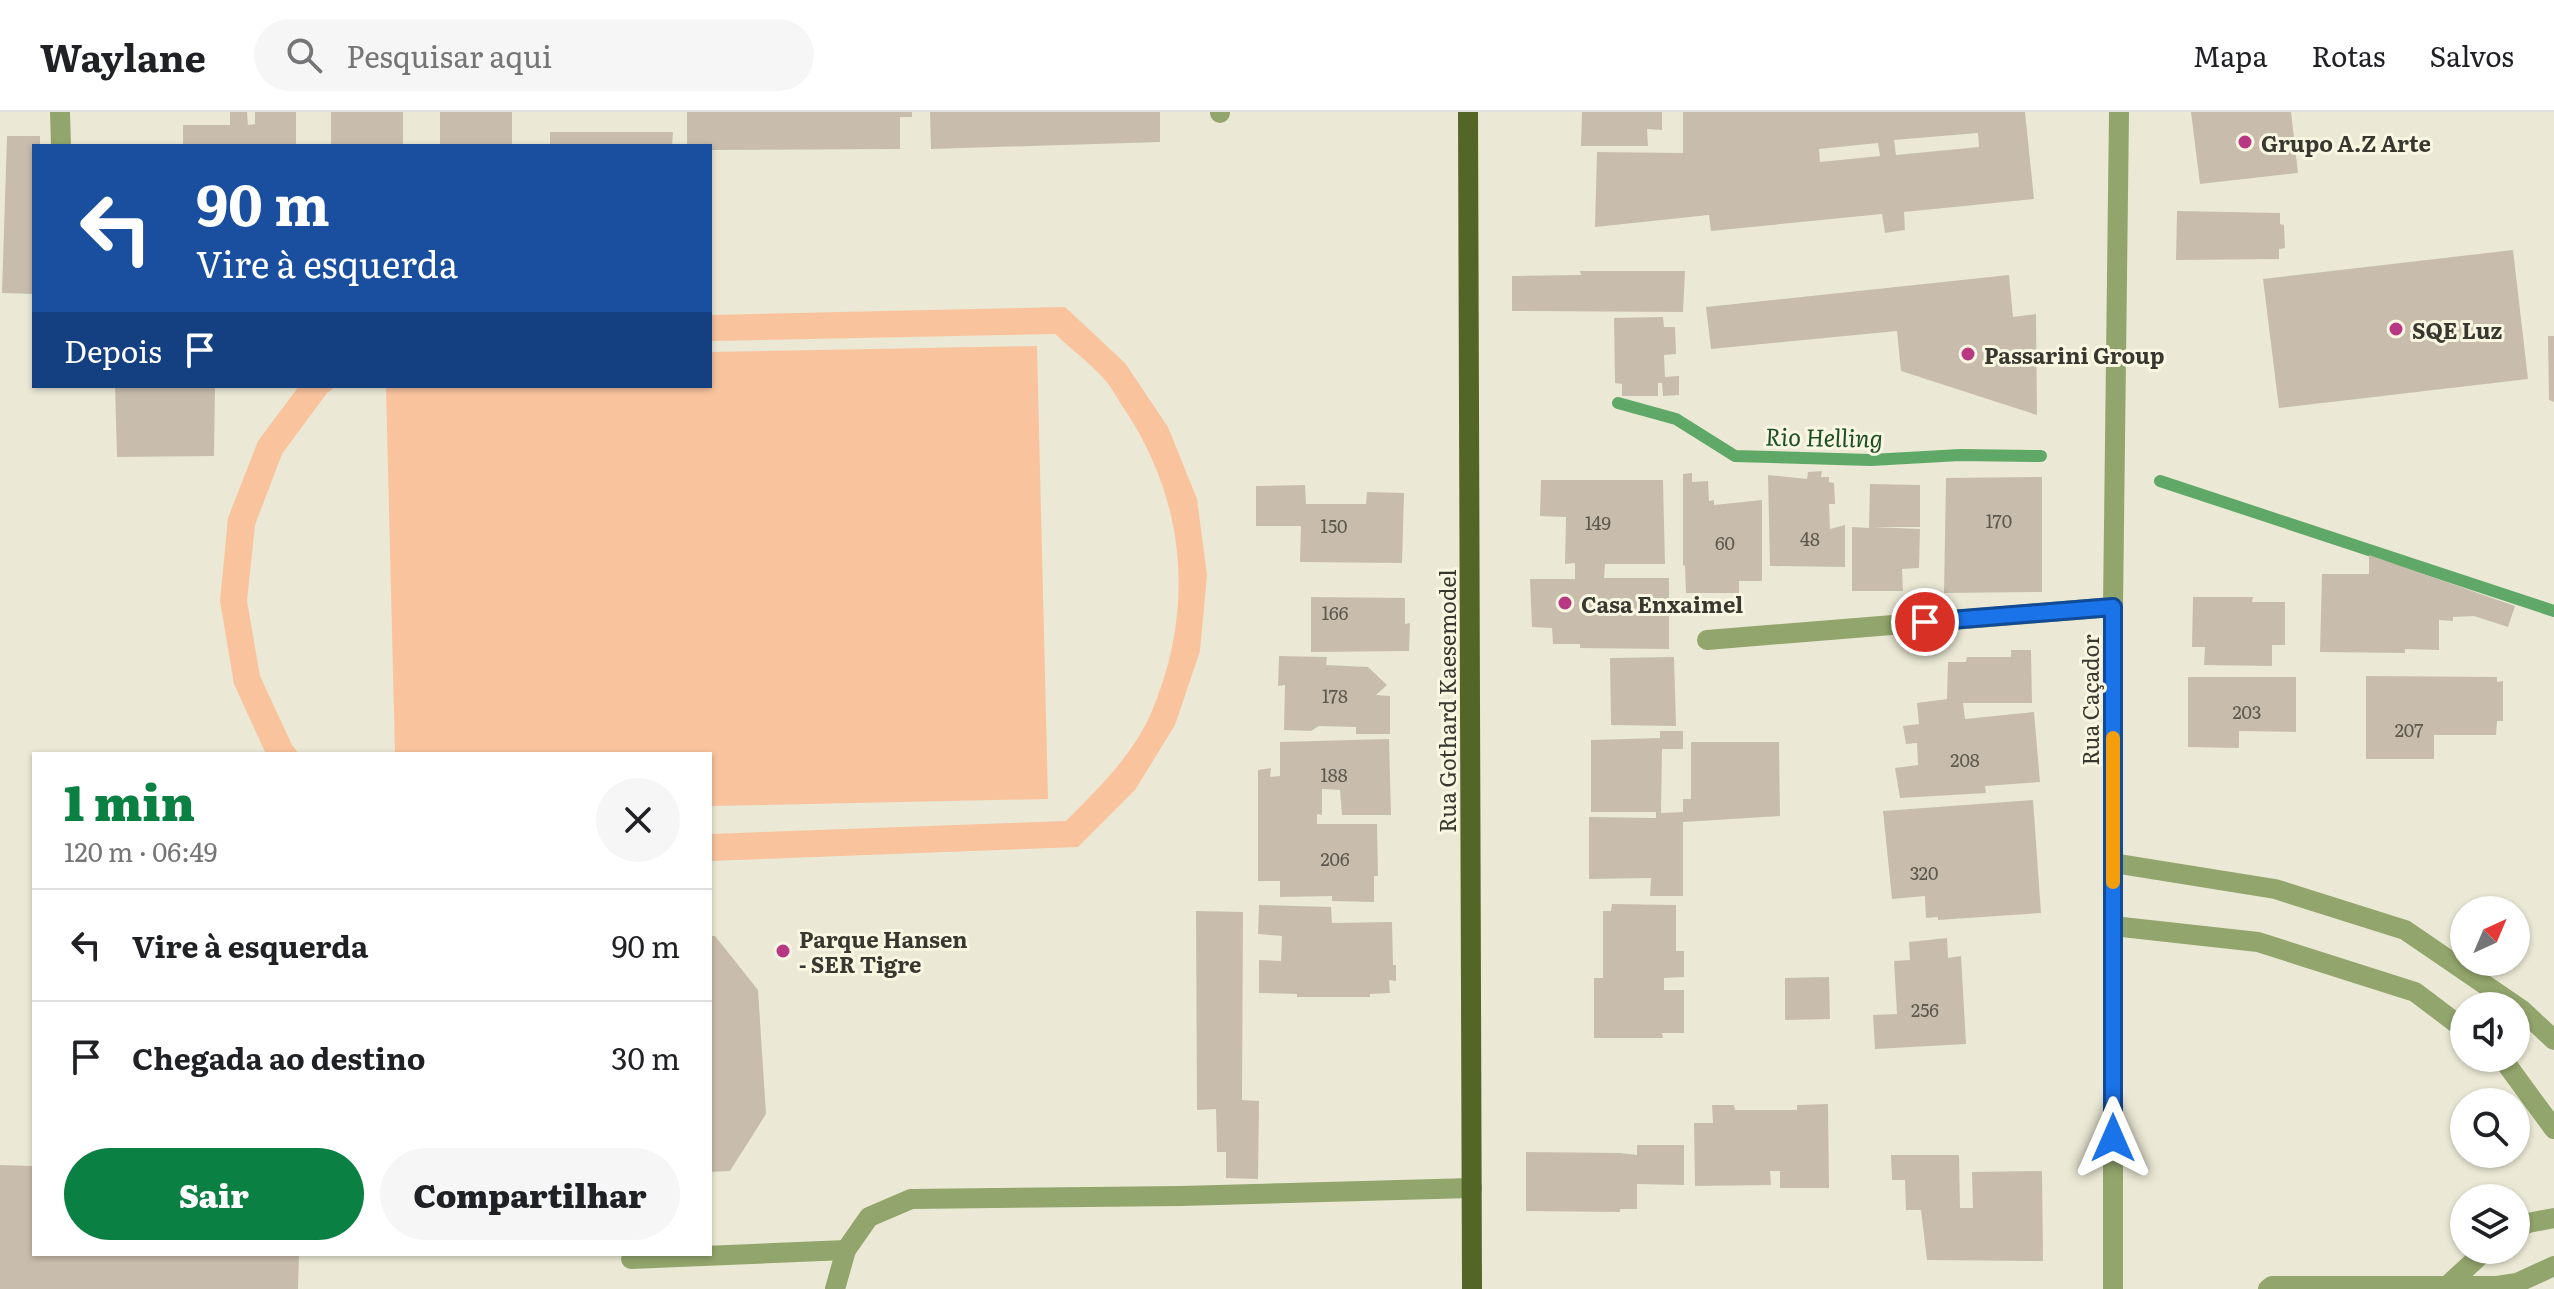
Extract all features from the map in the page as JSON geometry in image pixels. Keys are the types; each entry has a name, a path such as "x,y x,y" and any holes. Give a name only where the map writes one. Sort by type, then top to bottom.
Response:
{"main road":[{"name":"Rua Gothard Kaesemodel","path":"1468,112 1472,1289"}],"street":[{"path":"60,112 61,144"},
{"name":"Rua Caçador","path":"2113,1289 2113,607 2119,112"},
{"path":"1707,640 2113,607"},
{"path":"2113,863 2275,889 2405,930 2522,1010 2554,1040"},
{"path":"2113,926 2258,942 2415,992 2450,1018"},
{"path":"2512,1072 2554,1129"},
{"path":"835,1289 846,1250 869,1217 911,1199 1472,1188"},
{"path":"2530,1223 2554,1218"},
{"path":"712,1256 846,1250"},
{"path":"631,1259 703,1256"},
{"path":"2448,1285 2471,1264"},
{"path":"2268,1289 2272,1286 2497,1286 2517,1283 2554,1266"}],"shaded area":[{"path":"1065,307 1125,363 1168,427 1197,499 1207,575 1200,651 1175,725 1135,790 1078,847 712,861 712,834 1066,821 1114,770 1135,742 1152,711 1166,673 1174,634 1178,557 1172,519 1145,445 1105,380 1055,334 712,341 712,315"},
{"path":"1037,346 1048,799 712,806 712,752 395,752 386,388 712,388 712,352"},
{"path":"298,388 333,388 282,454 255,525 247,601 260,676 297,752 265,752 234,684 220,601 228,518 258,441"}],"building":[{"path":"230,112 247,112 248,125 255,124 255,112 296,112 296,144 183,144 183,125 230,125"},
{"path":"331,112 403,112 403,144 331,144"},
{"path":"440,112 512,112 512,144 440,144"},
{"path":"687,112 912,112 912,117 900,117 900,149 712,150 712,144 687,144"},
{"path":"930,112 1160,112 1160,142 931,149"},
{"path":"1582,112 1662,112 1662,130 1647,129 1648,146 1581,146"},
{"path":"1683,112 2025,112 2034,199 1904,212 1905,230 1885,233 1882,214 1711,231 1709,215 1595,227 1597,152 1683,153","holes":["1978,133 1979,147 1896,155 1894,140","1878,143 1880,156 1820,162 1819,149"]},
{"name":"Grupo A.Z Arte","path":"2191,112 2291,112 2298,173 2200,184"},
{"path":"550,132 673,132 672,144 550,144"},
{"path":"7,136 40,136 40,144 32,144 32,294 2,293"},
{"path":"2177,211 2280,213 2285,248 2279,249 2279,259 2176,260"},
{"name":"SQE Luz","path":"2513,250 2528,379 2279,408 2263,279"},
{"path":"1580,271 1685,271 1683,312 1512,311 1512,276 1581,275"},
{"path":"2009,275 2013,317 2036,314 2037,415 1901,371 1897,331 1711,349 1706,307"},
{"path":"1663,317 1664,327 1675,327 1676,354 1664,355 1665,377 1679,376 1679,395 1663,396 1662,383 1658,383 1658,396 1622,396 1622,384 1615,383 1614,318"},
{"path":"2548,336 2554,336 2554,402 2549,400"},
{"path":"115,388 215,388 214,456 117,457"},
{"path":"1822,471 1821,477 1829,477 1829,482 1834,483 1835,504 1829,504 1830,529 1845,525 1845,567 1770,566 1768,475 1807,479 1808,472"},
{"path":"1692,473 1692,482 1708,481 1709,501 1714,500 1714,505 1762,500 1762,581 1739,581 1739,593 1686,593 1683,474"},
{"path":"2042,477 2042,592 1944,593 1946,478"},
{"path":"1541,480 1663,480 1665,564 1605,564 1604,578 1669,578 1669,649 1580,648 1580,644 1553,644 1552,628 1532,627 1530,579 1575,579 1575,563 1565,564 1566,517 1540,516"},
{"path":"1870,484 1920,485 1920,527 1872,527 1920,529 1919,568 1902,569 1903,591 1852,591 1852,527 1869,528"},
{"path":"1305,485 1306,504 1366,504 1367,492 1404,493 1402,563 1300,562 1301,526 1256,526 1256,486"},
{"path":"2369,555 2515,606 2508,627 2474,616 2453,617 2453,621 2439,620 2439,650 2405,649 2405,653 2320,652 2322,574 2369,574"},
{"path":"1311,597 1405,598 1405,624 1410,623 1409,651 1311,652"},
{"path":"2193,597 2253,597 2252,602 2285,602 2285,645 2272,645 2272,666 2204,665 2205,647 2192,647"},
{"path":"2011,650 2031,650 2032,703 1963,703 1965,719 2034,712 2040,782 1985,786 1986,793 1900,798 1895,768 1918,765 1917,743 1906,744 1903,726 1919,724 1917,703 1947,699 1948,662 1966,662 1967,657 2011,657"},
{"path":"1279,656 1327,657 1326,665 1368,667 1387,685 1376,695 1390,696 1390,734 1356,734 1356,727 1319,726 1311,731 1284,730 1285,685 1278,686"},
{"path":"1674,657 1676,726 1611,725 1610,658"},
{"path":"2366,676 2497,677 2497,682 2503,681 2503,721 2497,721 2496,735 2434,735 2434,759 2366,759"},
{"path":"2188,677 2296,677 2296,732 2239,731 2239,748 2188,747"},
{"path":"1660,731 1683,731 1683,749 1662,749 1661,813 1683,812 1683,799 1691,799 1691,742 1779,742 1780,816 1683,822 1683,896 1650,896 1651,878 1589,879 1589,817 1656,818 1656,812 1591,812 1591,740 1660,738"},
{"path":"1389,739 1391,815 1342,815 1340,790 1322,789 1322,815 1317,814 1317,824 1377,824 1378,876 1374,876 1374,902 1332,901 1332,896 1280,897 1280,881 1258,881 1258,770 1271,768 1270,777 1280,776 1280,742"},
{"path":"2033,800 2041,913 1938,920 1938,917 1926,918 1925,896 1892,899 1883,811"},
{"path":"1612,904 1676,905 1676,951 1684,951 1684,977 1664,978 1664,990 1684,990 1684,1033 1662,1033 1663,1038 1594,1038 1594,978 1603,978 1603,911 1611,911"},
{"path":"1259,905 1331,907 1332,923 1392,922 1396,981 1389,980 1390,993 1370,994 1370,997 1297,997 1297,994 1259,993 1259,960 1281,961 1282,936 1258,934"},
{"path":"1196,911 1243,912 1242,1100 1259,1101 1258,1179 1226,1178 1226,1152 1217,1152 1216,1109 1197,1110"},
{"path":"712,936 758,990 766,1114 730,1171 712,1172"},
{"path":"1947,938 1948,958 1961,956 1966,1044 1875,1049 1873,1015 1897,1014 1894,961 1910,960 1909,942"},
{"path":"1829,977 1830,1019 1785,1020 1785,978"},
{"path":"1828,1104 1829,1188 1780,1188 1780,1171 1770,1171 1771,1185 1695,1186 1694,1123 1713,1123 1712,1105 1734,1105 1735,1110 1797,1110 1797,1105"},
{"path":"1637,1145 1684,1145 1684,1185 1637,1184 1637,1209 1620,1209 1620,1212 1526,1211 1526,1152 1637,1155"},
{"path":"1891,1155 1959,1155 1960,1208 1973,1208 1972,1172 2042,1171 2043,1261 1927,1260 1921,1210 1906,1210 1905,1180 1892,1180"},
{"path":"0,1165 32,1166 32,1256 299,1256 298,1289 0,1289"}],"waterway":[{"name":"Rio Helling","path":"1618,403 1676,419 1735,456 1871,460 1960,455 2041,456"},
{"name":"Rio Helling","path":"2160,481 2554,611"}],"slow traffic":[{"path":"2113,738 2113,882"}],"place":[{"name":"Grupo A.Z Arte","path":"2245,142"},
{"name":"SQE Luz","path":"2396,329"},
{"name":"Passarini Group","path":"1968,354"},
{"name":"Casa Enxaimel","path":"1565,603"},
{"name":"Parque Hansen - SER Tigre","path":"783,951"}],"route":[{"path":"1925,622 2113,607 2113,1138"}]}
